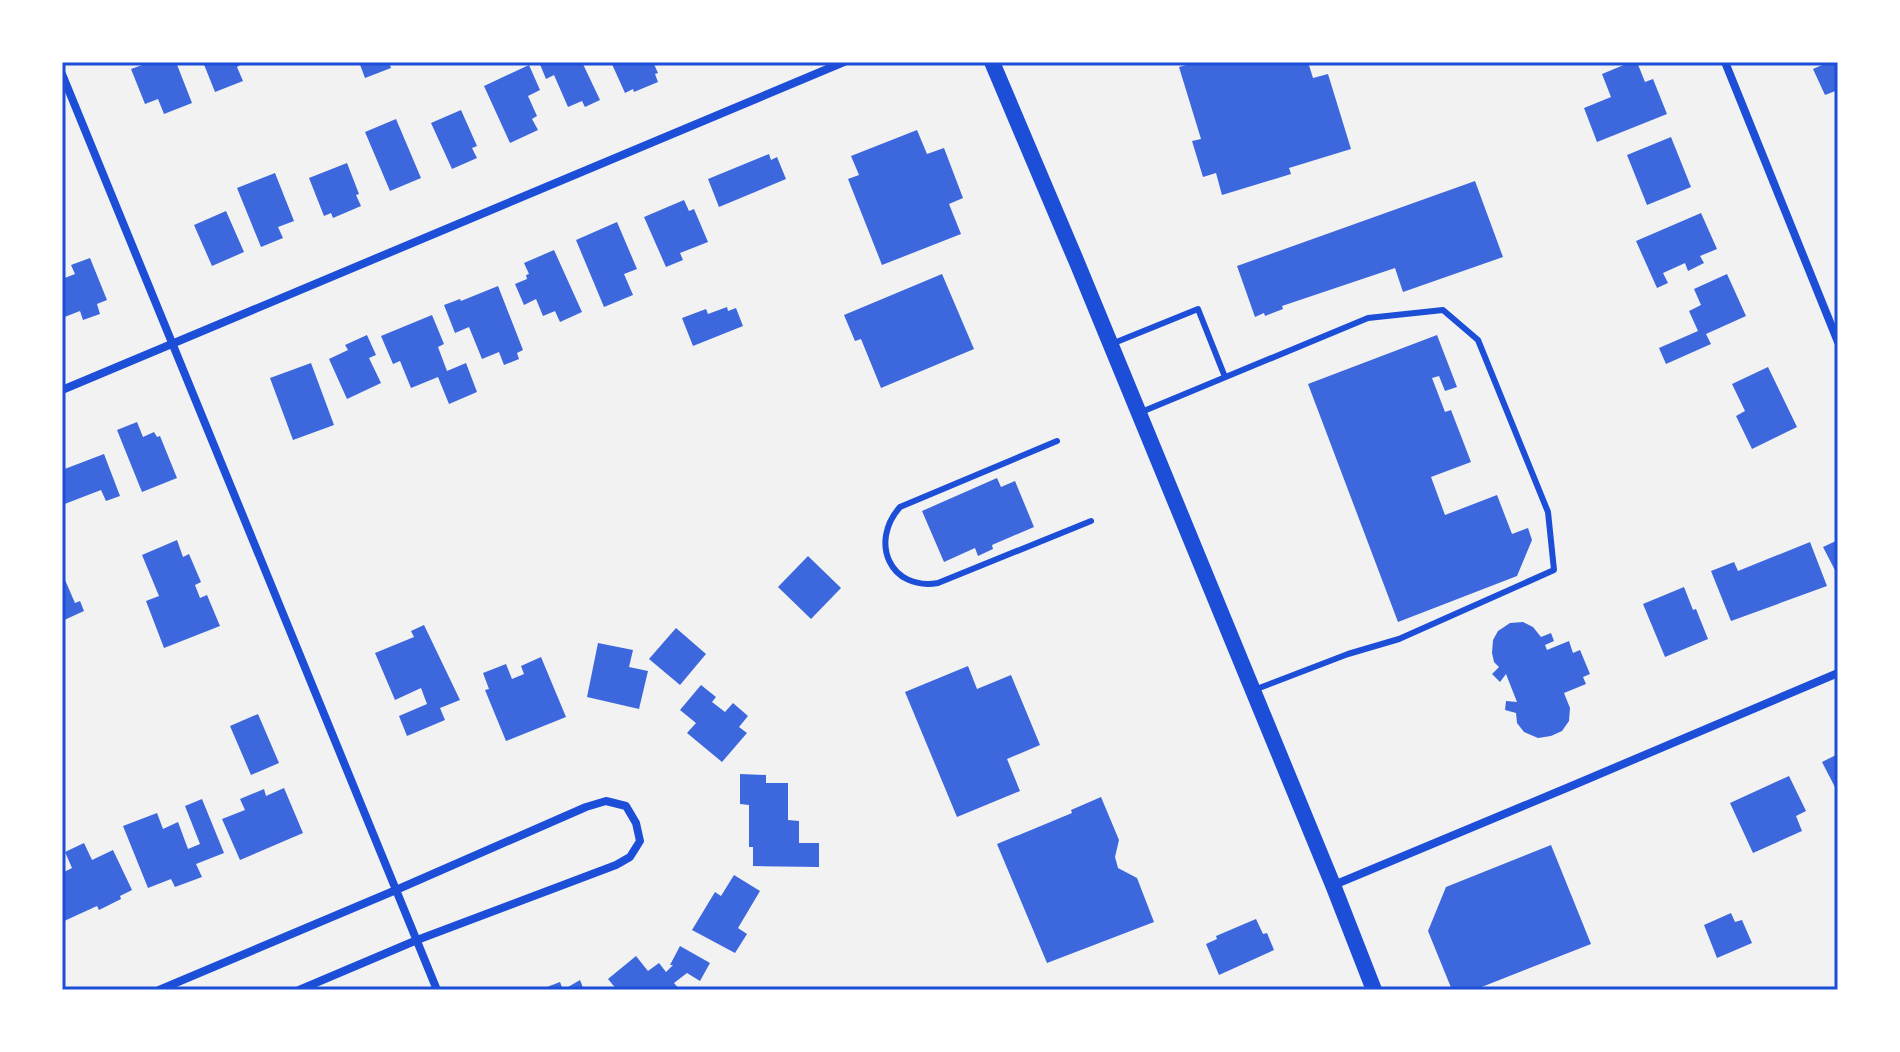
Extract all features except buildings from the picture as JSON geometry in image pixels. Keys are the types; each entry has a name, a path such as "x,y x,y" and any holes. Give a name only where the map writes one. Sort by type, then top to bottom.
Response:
{"main road":[{"path":"992,62 1111,344 1374,990"}],"street":[{"path":"62,390 844,62"},
{"path":"1725,62 1838,342"},
{"path":"62,74 437,990"},
{"path":"1333,885 1838,673"},
{"path":"159,990 586,807 606,801 626,806 636,823 640,841 630,857 616,865 417,940 299,990"}],"lane":[{"path":"1111,344 1198,309 1225,377"},
{"path":"1139,413 1368,318 1443,310 1478,340 1548,512 1554,570 1399,639 1348,654 1253,691"},
{"path":"1057,441 900,507 886,530 887,555 901,575 913,582 928,584 946,580 1091,521"}]}
